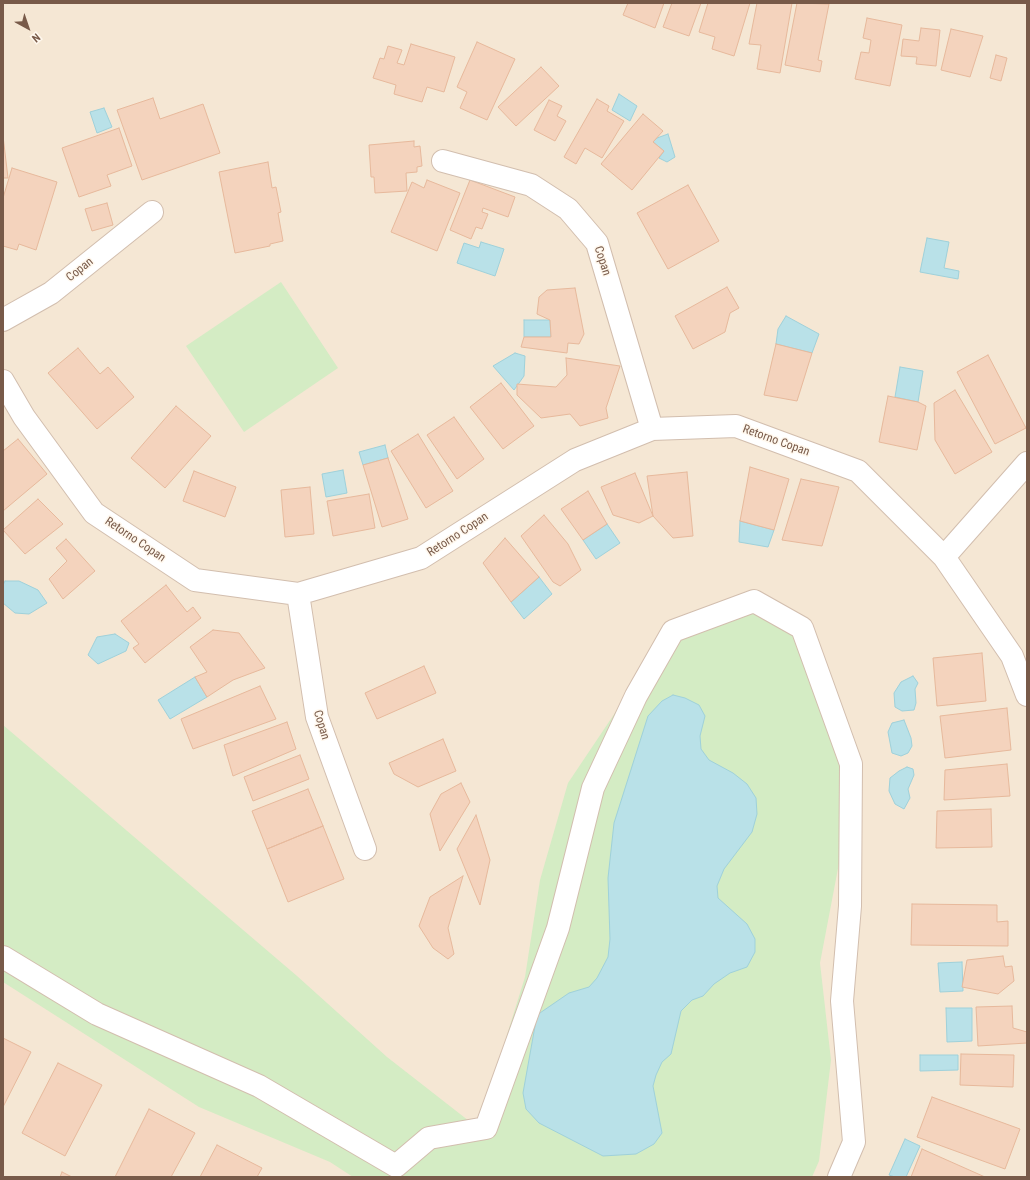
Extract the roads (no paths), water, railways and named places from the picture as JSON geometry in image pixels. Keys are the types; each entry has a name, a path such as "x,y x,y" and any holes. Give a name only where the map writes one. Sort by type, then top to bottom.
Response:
{"street":[{"name":"Copan","path":"443,161 531,185 568,209 597,244 652,429"},
{"name":"Copan","path":"3,320 52,293 152,212"},
{"name":"Retorno Copan","path":"3,381 24,417 94,513 195,580 298,594 421,558 575,460 652,429 736,426 858,471 944,557 1012,656 1027,695"},
{"path":"944,557 1027,463"},
{"name":"Copan","path":"298,594 317,717 365,849"},
{"path":"3,956 97,1014 259,1086 396,1166 429,1138 486,1128 558,928 593,788 636,696 673,631 754,601 802,628 850,764 850,906 842,1001 854,1142 839,1177"}],"water":[{"path":"619,94 637,106 630,121 612,110"},
{"path":"104,108 112,127 97,133 90,112"},
{"path":"668,134 675,157 667,162 659,158 664,151 653,142 657,138"},
{"path":"927,238 949,242 944,268 959,271 958,279 920,272"},
{"path":"481,242 504,249 495,276 457,263 464,243 479,248"},
{"path":"786,316 819,334 812,353 776,344 778,329"},
{"path":"524,320 550,320 551,337 524,337"},
{"path":"515,353 525,356 524,376 514,390 493,366"},
{"path":"900,367 923,371 918,402 895,397"},
{"path":"385,445 388,458 363,465 359,452"},
{"path":"343,470 347,493 326,497 322,474"},
{"path":"740,521 774,530 768,547 739,542"},
{"path":"607,524 620,543 596,559 583,540"},
{"path":"539,577 552,594 524,619 511,602"},
{"path":"5,581 19,581 38,590 47,603 29,614 15,613 3,603 3,585"},
{"path":"115,634 129,643 126,651 98,664 88,655 97,637"},
{"path":"913,676 918,683 915,689 916,703 914,710 902,711 895,707 894,693 901,682"},
{"path":"195,677 207,697 170,719 158,700"},
{"path":"673,695 685,698 699,705 705,716 700,736 701,749 709,760 733,773 747,784 756,798 757,814 752,832 724,869 717,886 718,898 747,924 755,939 755,952 747,967 730,973 714,984 703,996 692,1000 681,1011 671,1054 662,1062 653,1086 662,1133 654,1144 636,1154 603,1156 539,1123 526,1109 523,1093 537,1015 569,993 589,987 597,978 608,957 610,939 608,878 614,823 648,716 662,701"},
{"path":"904,720 911,738 912,746 908,753 901,756 892,753 888,732 892,723"},
{"path":"907,767 913,769 914,775 908,789 910,798 904,809 895,804 889,791 890,778"},
{"path":"962,962 963,991 940,992 938,963"},
{"path":"946,1008 972,1008 972,1041 947,1042"},
{"path":"920,1055 958,1055 958,1070 920,1071"},
{"path":"905,1139 920,1146 906,1177 895,1177 889,1175"}]}
